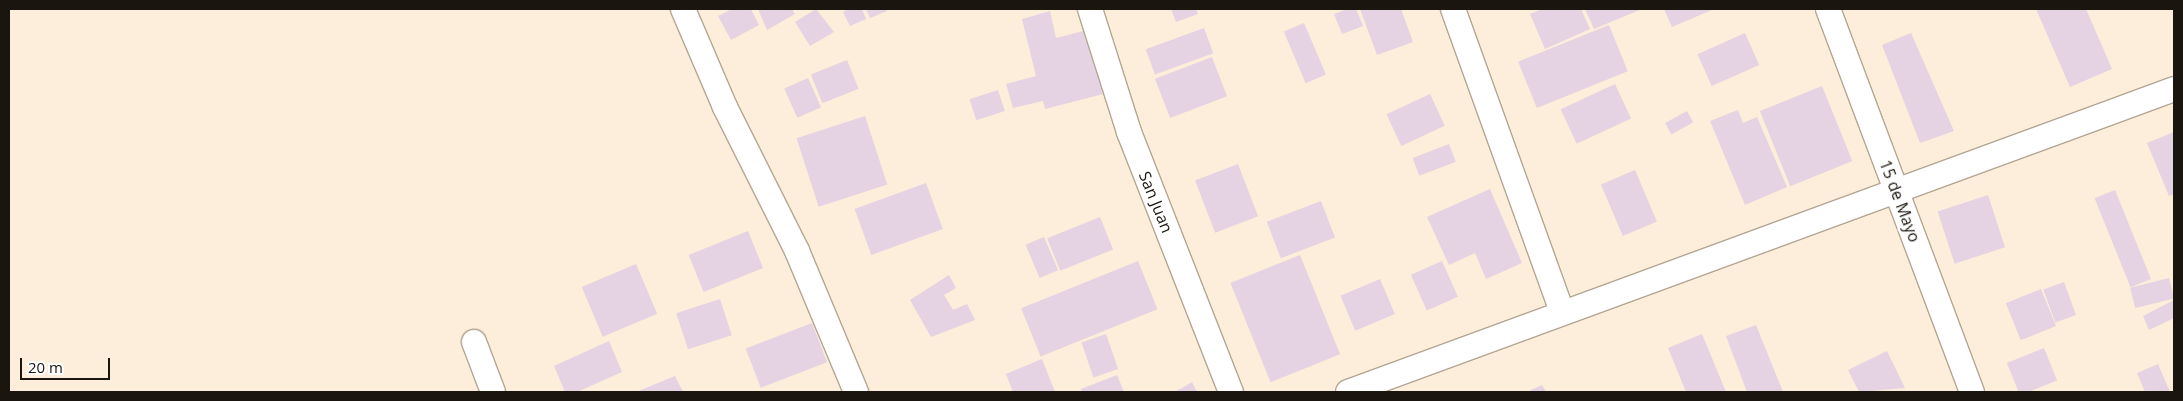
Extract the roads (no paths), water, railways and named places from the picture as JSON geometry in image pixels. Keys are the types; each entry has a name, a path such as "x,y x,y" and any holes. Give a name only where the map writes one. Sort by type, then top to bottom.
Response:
{"street":[{"path":"683,9 724,107 796,251 856,392"},
{"name":"San Juan","path":"1090,9 1129,132 1231,392"},
{"path":"1453,9 1562,312"},
{"name":"15 de Mayo","path":"1828,9 1972,392"},
{"path":"1348,392 1562,312 1897,193 2174,89"},
{"path":"474,342 492,392"}]}
